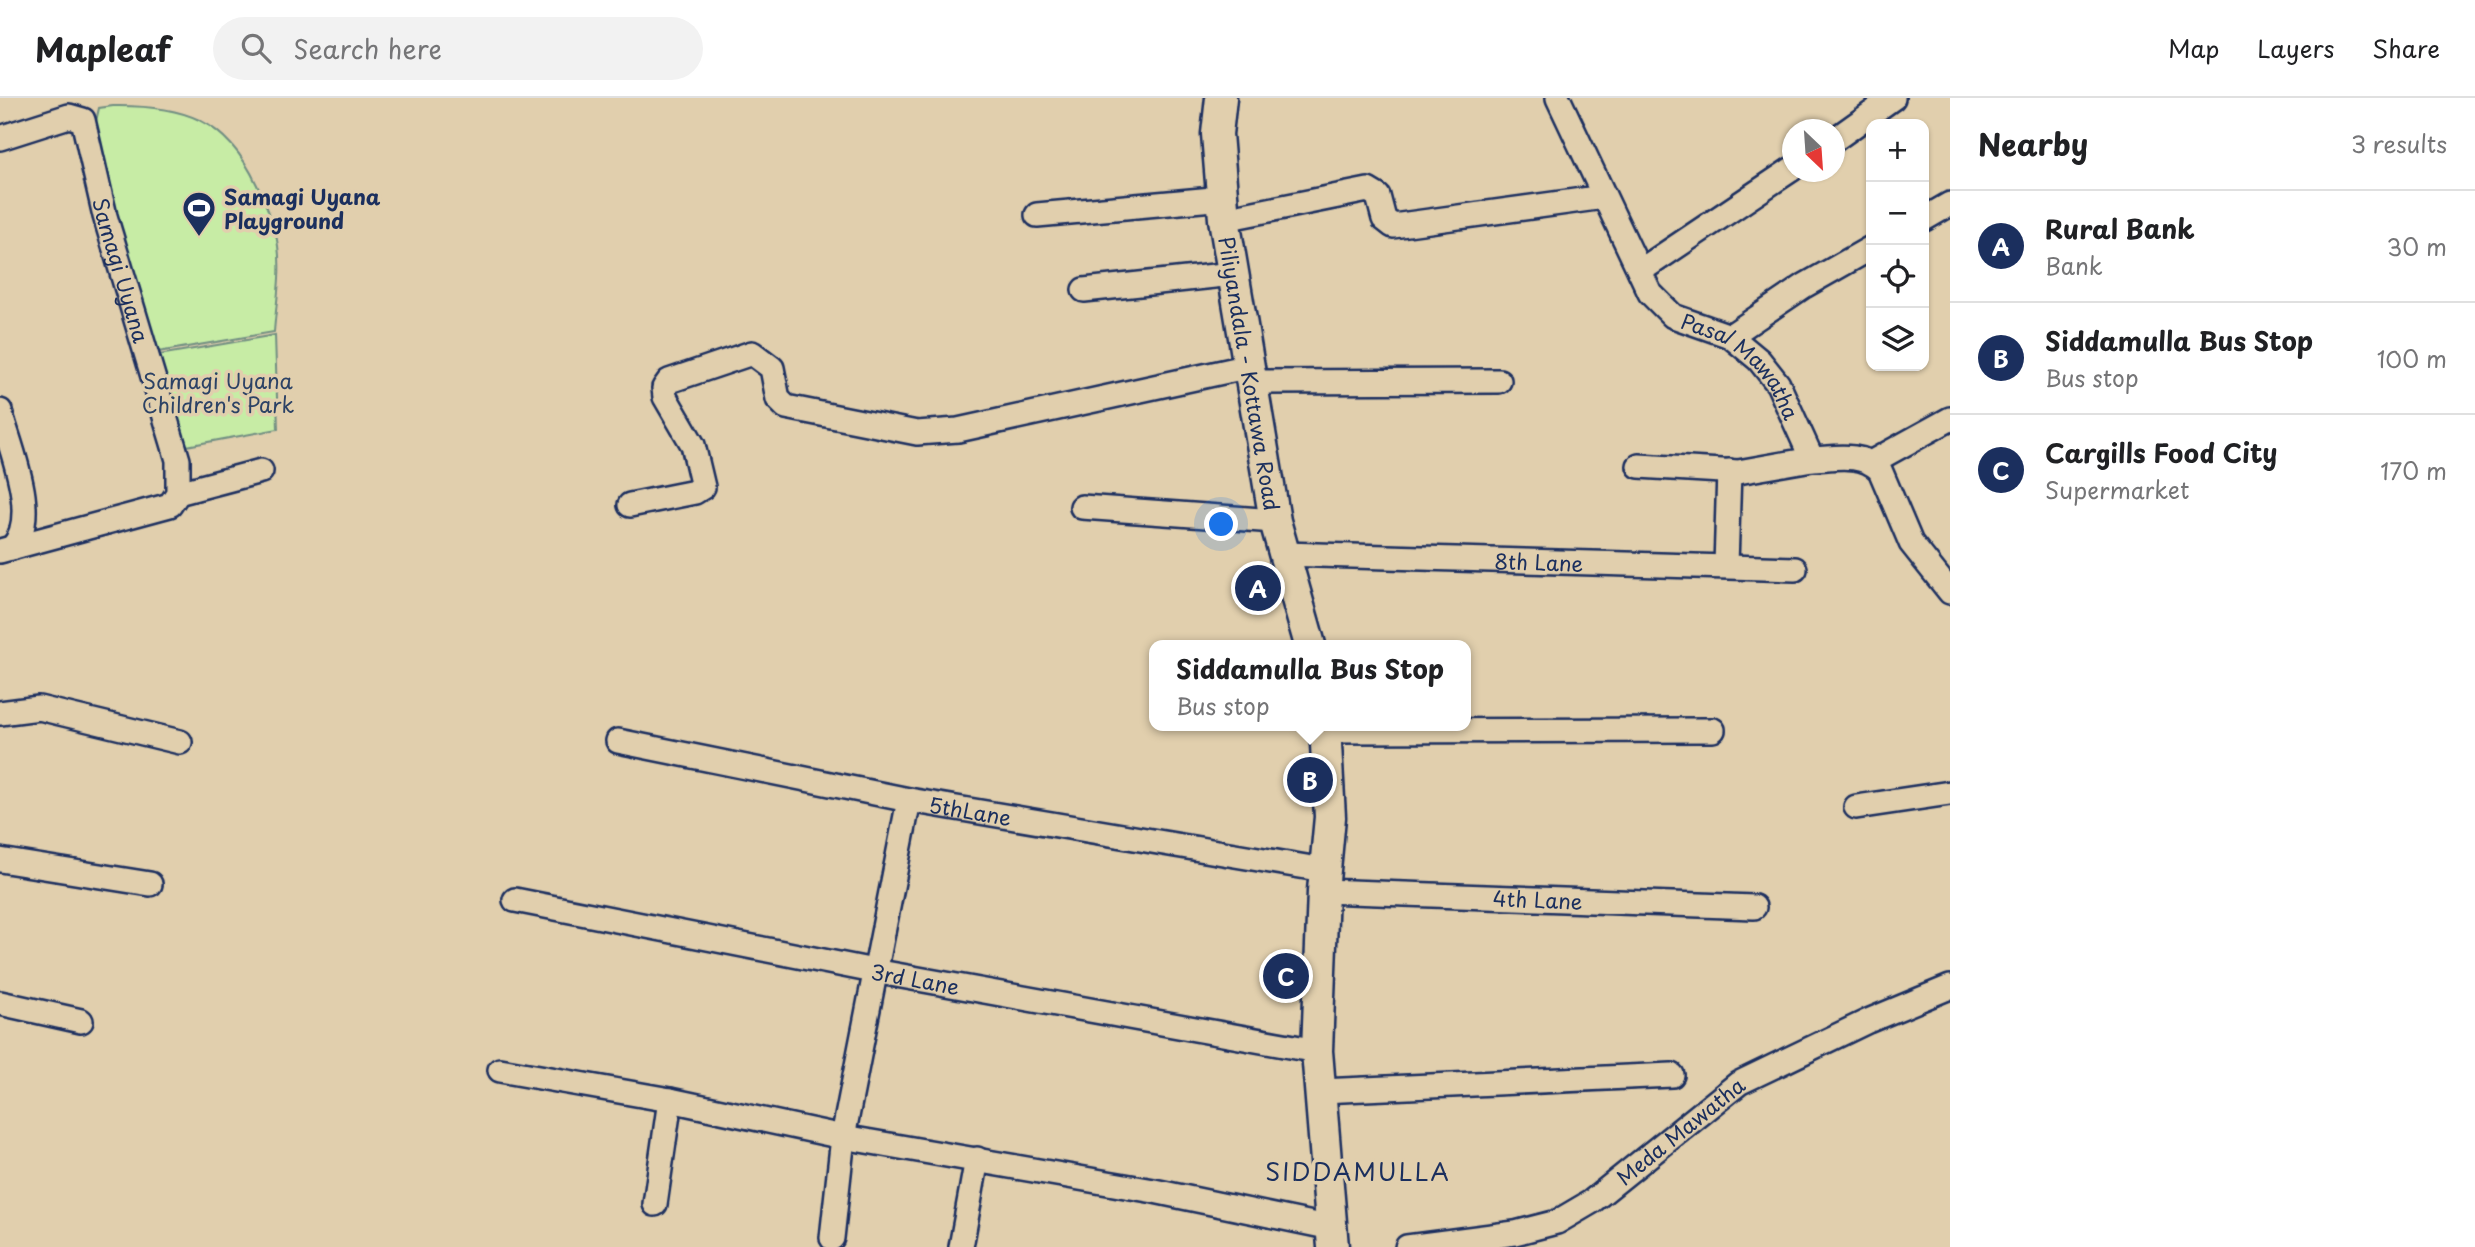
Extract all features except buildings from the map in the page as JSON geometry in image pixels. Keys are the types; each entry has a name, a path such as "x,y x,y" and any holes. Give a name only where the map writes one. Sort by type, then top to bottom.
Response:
{"main road":[{"name":"Piliyandala - Kottawa Road","path":"1221,98 1217,134 1233,274 1275,521 1309,640"},
{"path":"1326,731 1330,817 1323,880 1317,1051 1333,1238"}],"street":[{"name":"Pasal Mawatha","path":"1558,98 1569,114 1604,197 1650,293 1673,316 1730,336 1759,360 1778,384 1812,459"},
{"path":"1845,133 1894,98"},
{"name":"Samagi Uyana","path":"0,138 69,116 83,120 105,216 172,435 179,469 178,494"},
{"path":"1640,271 1782,176"},
{"path":"1037,215 1224,209 1368,190 1378,196 1384,219 1393,226 1604,197"},
{"path":"1929,216 1950,204"},
{"path":"1730,336 1804,286 1866,251"},
{"path":"1084,290 1233,274"},
{"path":"630,505 695,492 703,487 692,445 665,397 664,388 669,381 752,353 772,368 778,399 786,407 917,433 958,430 1252,374 1499,381"},
{"path":"0,411 25,505 25,528 6,550"},
{"path":"1872,462 1950,419"},
{"path":"1639,466 1729,471 1812,459 1858,457 1872,462 1880,470 1910,542 1950,592"},
{"path":"6,550 170,505 178,494 261,471"},
{"path":"1726,565 1729,471"},
{"path":"1082,507 1275,521"},
{"name":"8th Lane","path":"1283,554 1794,569"},
{"path":"0,713 39,708 180,742"},
{"path":"1471,729 1713,730"},
{"name":"5thLane","path":"618,741 1323,880"},
{"path":"1856,807 1950,793"},
{"path":"832,1238 843,1137 909,800"},
{"path":"0,860 150,884"},
{"name":"4th Lane","path":"1323,880 1754,907"},
{"name":"3rd Lane","path":"515,900 874,971 1317,1051"},
{"name":"Meda Mawatha","path":"1407,1247 1515,1233 1557,1223 1591,1202 1739,1083 1868,1021 1950,986"},
{"path":"0,1003 81,1021"},
{"path":"500,1070 670,1100 843,1137 977,1159 1333,1238"},
{"path":"1321,1091 1672,1075"},
{"path":"655,1205 670,1100"},
{"path":"961,1247 977,1159"}],"green space":[{"name":"Samagi Uyana Playground","path":"99,108 160,108 199,120 216,130 245,162 267,207 277,238 279,267 274,332 152,353 95,126"},
{"name":"Samagi Uyana Children's Park","path":"275,335 278,429 181,447 153,356"}],"place":[{"name":"Samagi Uyana Playground","path":"199,238"},
{"name":"Rural Bank","path":"1258,588"},
{"name":"Siddamulla Bus Stop","path":"1310,780"},
{"name":"Cargills Food City","path":"1286,976"}],"district":[{"name":"SIDDAMULLA","path":"1358,1171"}]}
